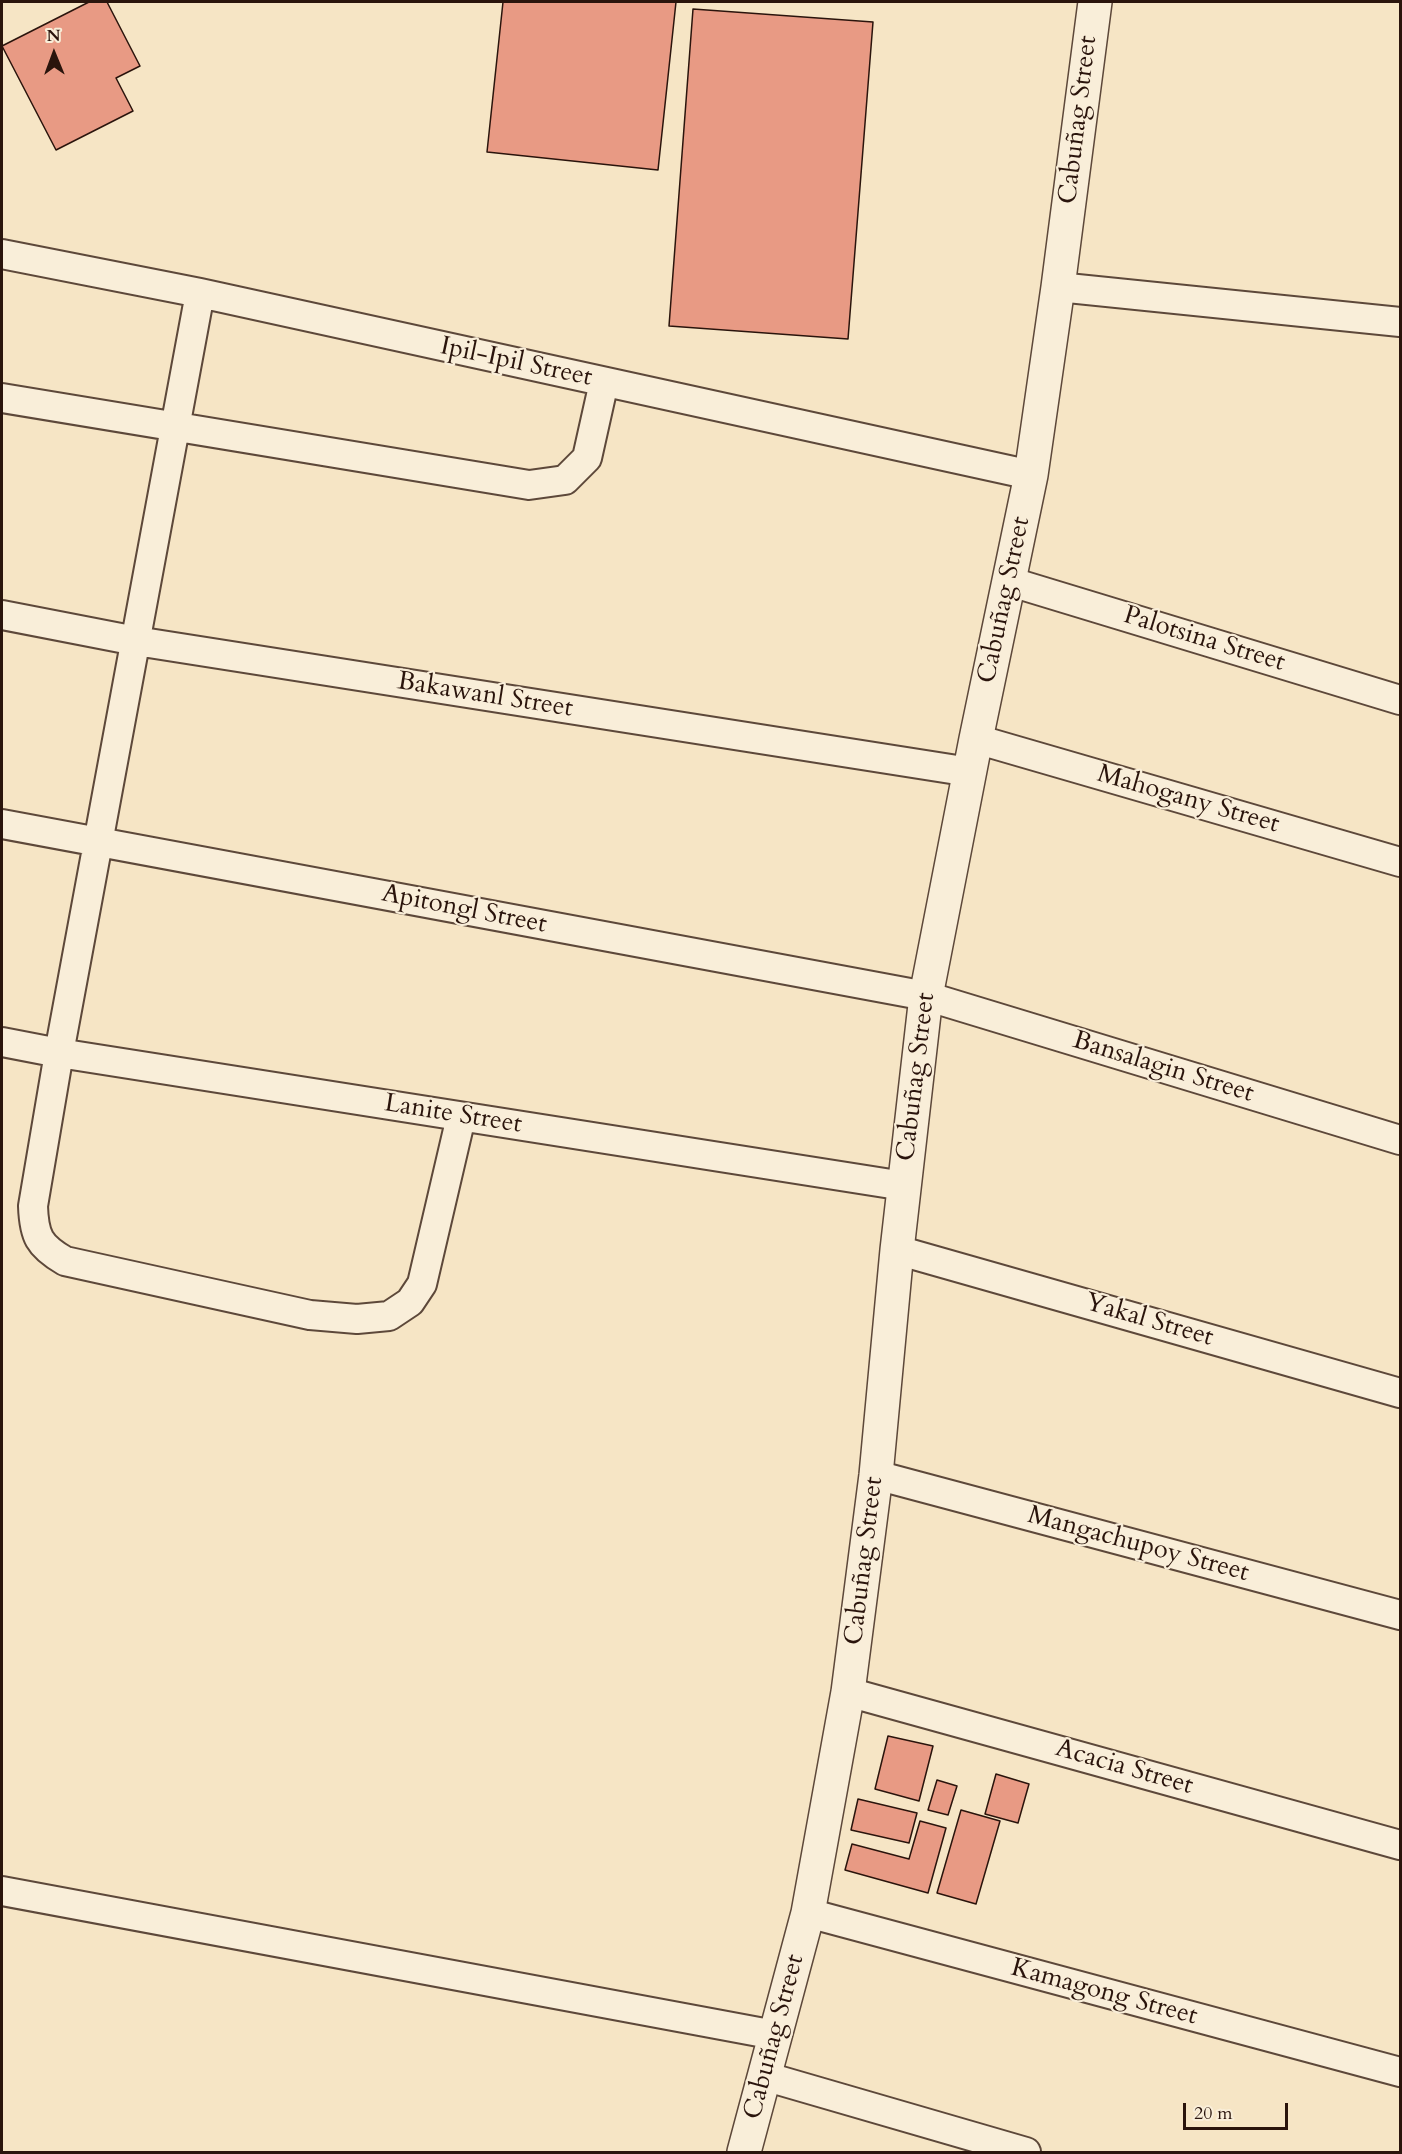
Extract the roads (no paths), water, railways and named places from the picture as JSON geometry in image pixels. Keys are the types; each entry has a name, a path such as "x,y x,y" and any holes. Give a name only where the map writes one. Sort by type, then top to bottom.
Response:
{"street":[{"name":"Cabuñag Street","path":"744,2152 807,1914 848,1692 876,1475 897,1250 926,996 976,739 1031,476 1095,2"},
{"name":"Ipil-Ipil Street","path":"2,254 200,293 1031,476"},
{"path":"1058,287 1401,322"},
{"path":"200,293 59,1053 33,1206 34,1224 39,1242 65,1261 309,1314 357,1319 389,1316 410,1302 422,1284 461,1117"},
{"path":"2,398 529,485 565,480 586,458 604,382"},
{"name":"Palotsina Street","path":"1008,581 1401,700"},
{"name":"Bakawanl Street","path":"2,615 136,641 970,772"},
{"name":"Mahogany Street","path":"976,739 1401,862"},
{"name":"Apitongl Street","path":"2,824 926,996"},
{"name":"Bansalagin Street","path":"926,996 1401,1140"},
{"name":"Lanite Street","path":"2,1042 59,1053 904,1186"},
{"name":"Yakal Street","path":"897,1250 1401,1393"},
{"name":"Mangachupoy Street","path":"876,1475 1401,1615"},
{"name":"Acacia Street","path":"848,1692 1401,1845"},
{"path":"2,1891 775,2035"},
{"name":"Kamagong Street","path":"807,1914 1401,2072"},
{"path":"764,2076 1026,2152"}]}
